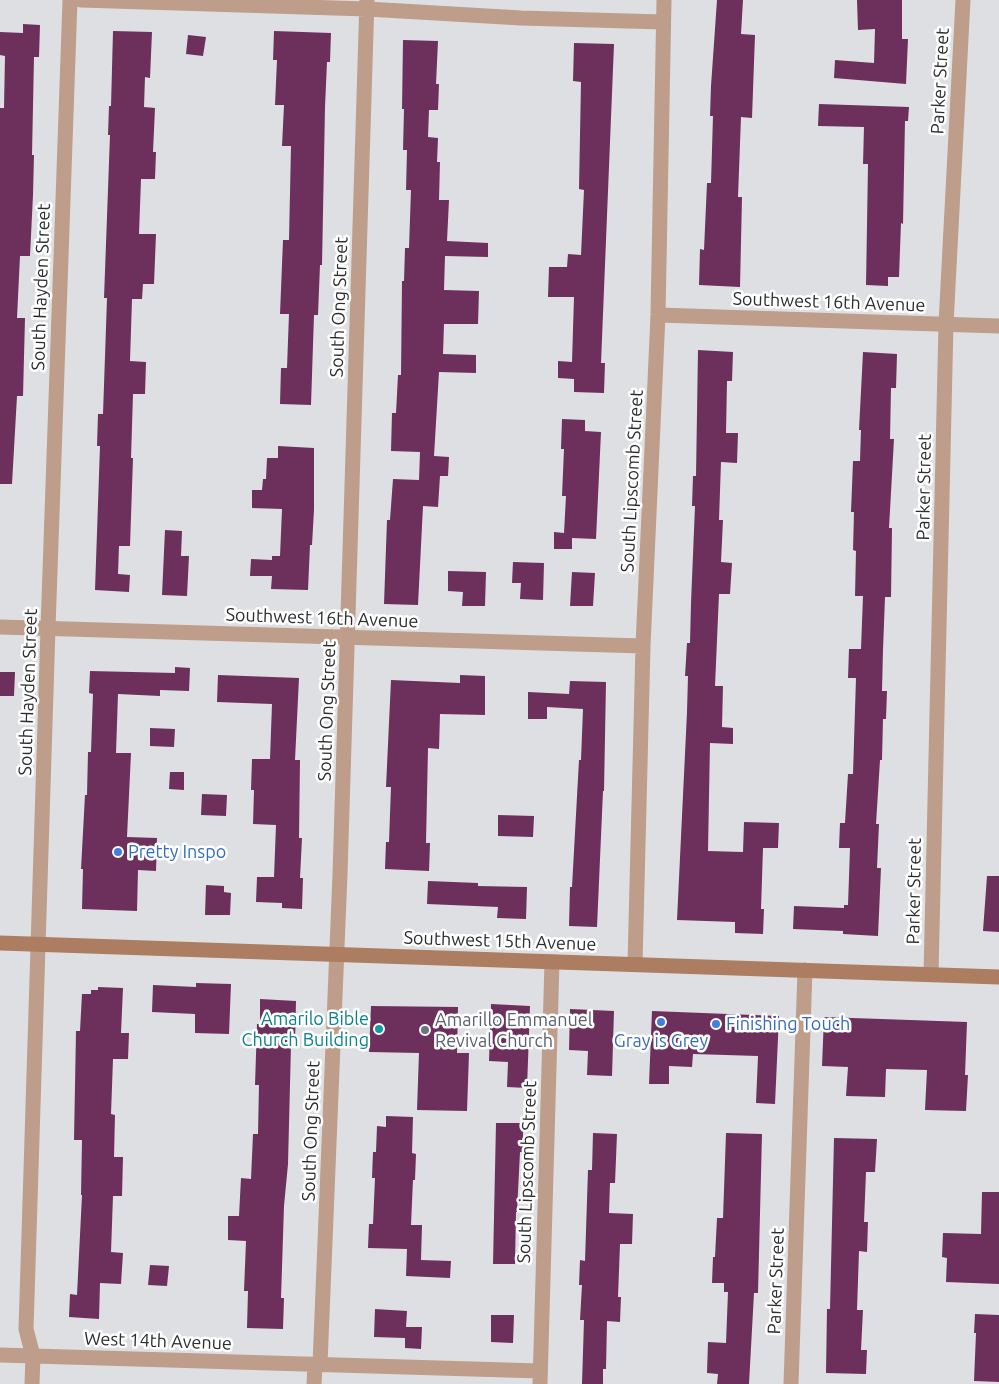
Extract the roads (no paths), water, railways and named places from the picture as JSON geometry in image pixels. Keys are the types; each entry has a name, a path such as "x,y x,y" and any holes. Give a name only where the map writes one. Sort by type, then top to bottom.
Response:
{"main road":[{"name":"Southwest 15th Avenue","path":"0,943 999,976"}],"street":[{"name":"South Hayden Street","path":"32,1384 32,1356 26,1329 70,0"},
{"path":"81,0 367,4 521,18 663,22"},
{"name":"South Lipscomb Street","path":"635,964 643,646 658,315 664,0"},
{"name":"Parker Street","path":"931,974 946,324 962,0"},
{"name":"South Ong Street","path":"314,1384 317,1364 337,954 367,4"},
{"name":"Southwest 16th Avenue","path":"658,315 999,326"},
{"name":"Southwest 16th Avenue","path":"0,627 643,646"},
{"name":"South Lipscomb Street","path":"540,1377 552,962"},
{"name":"Parker Street","path":"791,1384 806,970"},
{"name":"West 14th Avenue","path":"0,1355 317,1364 540,1377"}],"place":[{"name":"Pretty Inspo","path":"118,852"},
{"name":"Gray is Grey","path":"661,1022"},
{"name":"Finishing Touch","path":"716,1024"},
{"name":"Amarilo Bible Church Building","path":"379,1029"},
{"name":"Amarillo Emmanuel Revival Church","path":"425,1030"}]}
